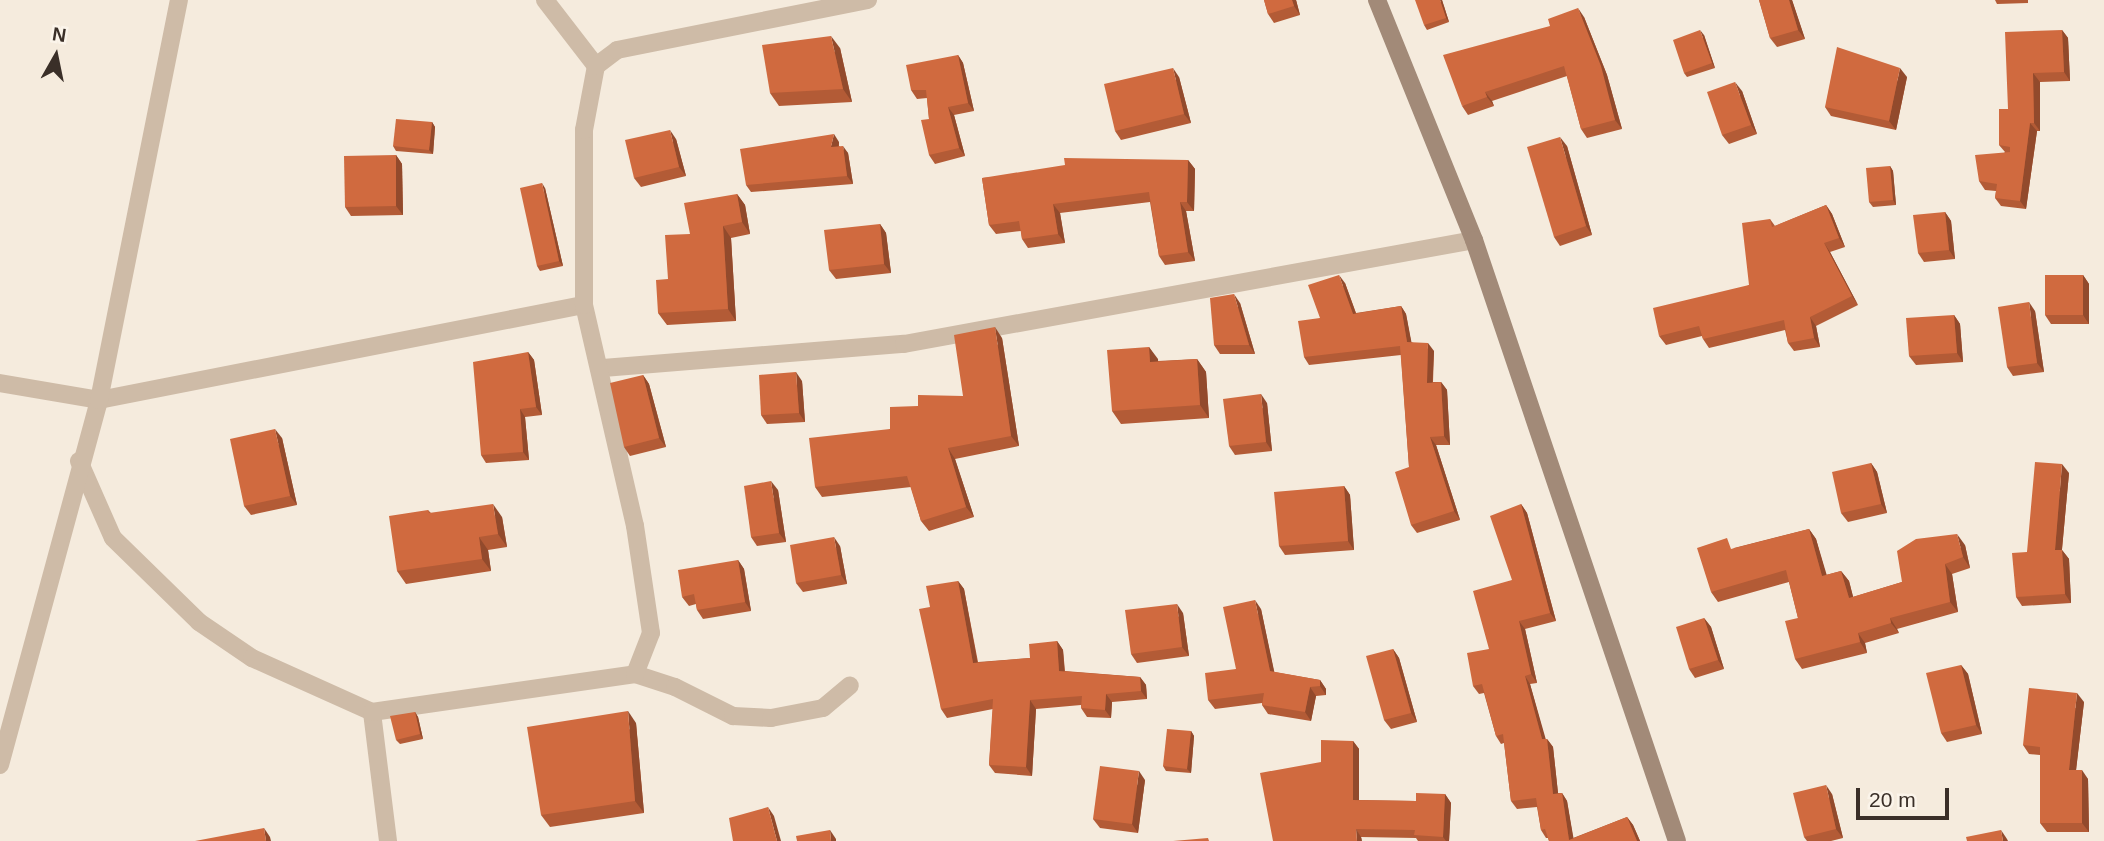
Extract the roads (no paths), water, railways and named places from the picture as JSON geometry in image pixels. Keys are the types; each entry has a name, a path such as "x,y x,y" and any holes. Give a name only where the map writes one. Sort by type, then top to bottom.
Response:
{"street":[{"path":"0,765 79,461 99,400 179,0"},
{"path":"545,0 596,66"},
{"path":"635,674 651,633 635,526 603,368 584,305 584,130 596,66 617,50 868,0"},
{"path":"1377,0 1474,240 1677,841"},
{"path":"603,368 904,344 1474,240"},
{"path":"0,383 99,400 584,305"},
{"path":"79,461 113,538 199,622 252,658 372,712 635,674 676,687 733,716 771,718 823,708 850,685"},
{"path":"372,712 388,841"}]}
